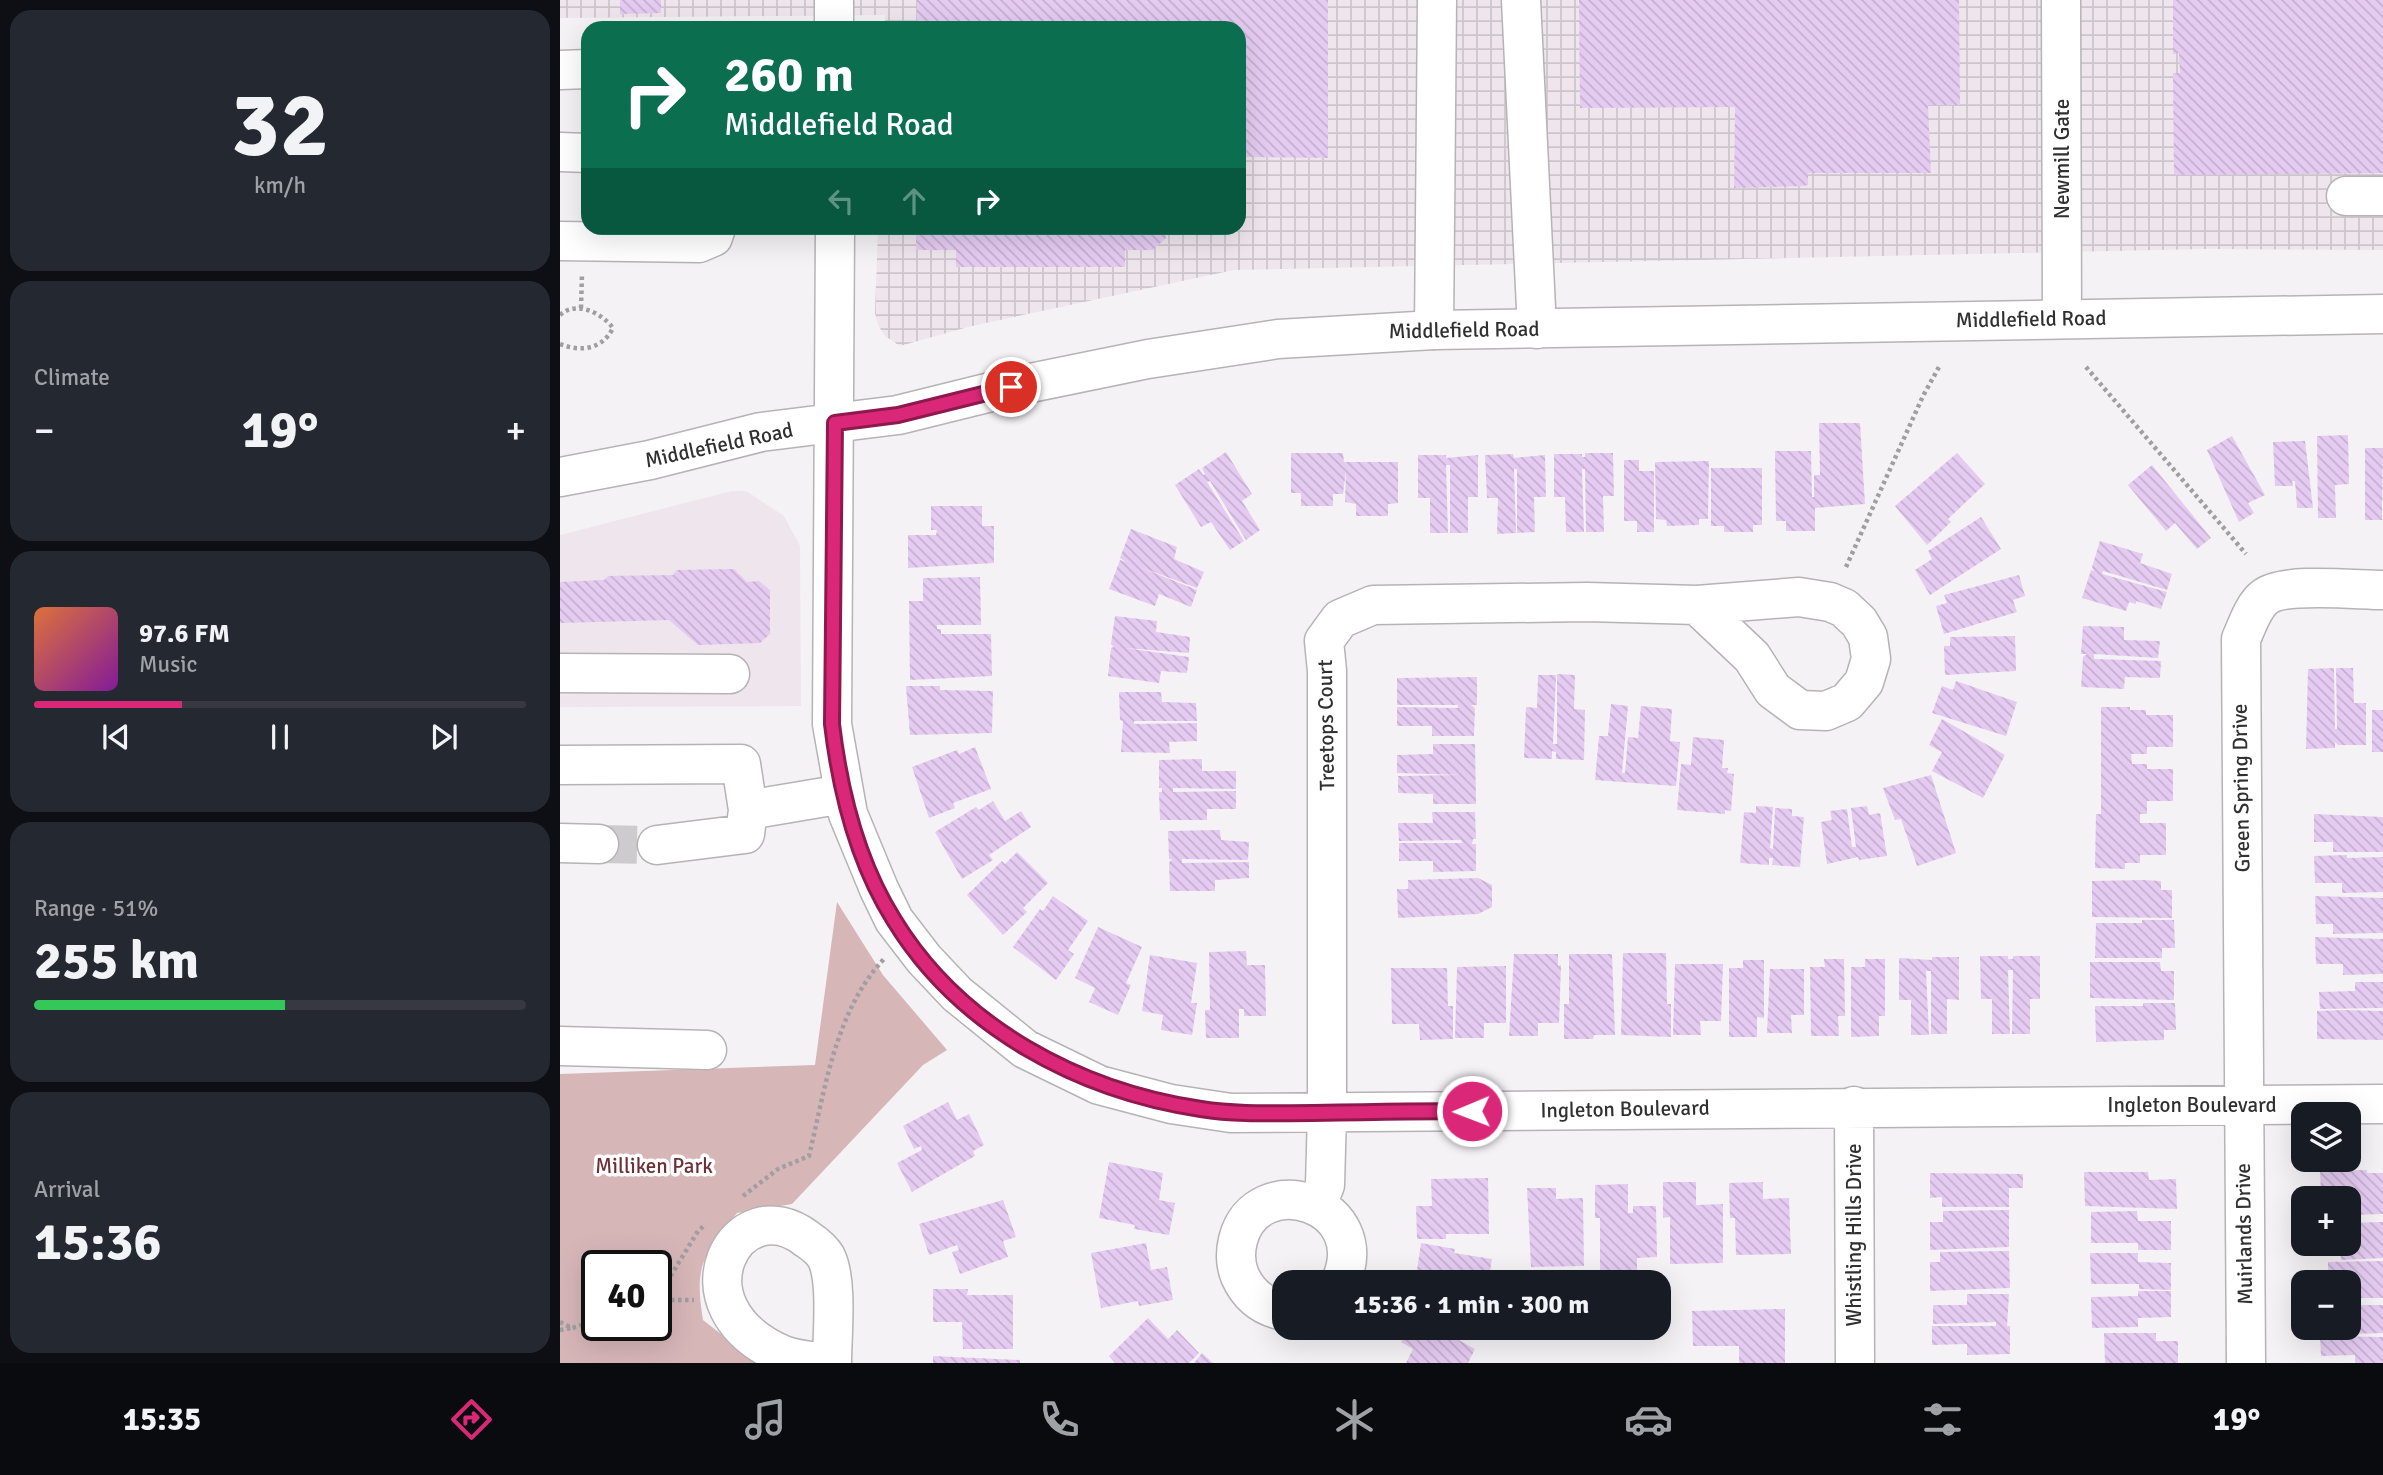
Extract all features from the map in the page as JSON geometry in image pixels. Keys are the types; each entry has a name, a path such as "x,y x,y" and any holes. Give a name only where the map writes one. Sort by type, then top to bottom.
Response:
{"street":[{"path":"834,0 834,21"},
{"path":"1434,330 1437,0"},
{"path":"1521,0 1537,328"},
{"name":"Newmill Gate","path":"2062,0 2062,317"},
{"path":"560,70 581,69"},
{"path":"560,152 581,153"},
{"path":"560,241 699,243 714,235"},
{"name":"Ingleton Boulevard","path":"835,235 832,724 843,794 848,814 879,889 905,936 957,994 1025,1049 1099,1085 1211,1110 1326,1113 1854,1106 2383,1104"},
{"name":"Middlefield Road","path":"560,477 650,460 761,432 898,415 1011,387 1203,350 1314,335 1434,330 1689,328 2062,317 2383,314"},
{"name":"Green Spring Drive","path":"2243,1105 2241,639 2251,616 2265,597 2283,590 2383,590"},
{"name":"Treetops Court","path":"1317,1205 1325,1185 1326,1113 1327,671 1324,641 1340,619 1373,605 1587,602 1697,604"},
{"path":"560,673 730,674"},
{"path":"560,765 741,764 748,810 745,834 657,845"},
{"path":"748,810 843,794"},
{"path":"560,843 599,844"},
{"path":"560,1046 707,1050"},
{"name":"Muirlands Drive","path":"2243,1105 2246,1363"},
{"name":"Whistling Hills Drive","path":"1854,1106 1855,1363"},
{"path":"1272,1306 1257,1300 1244,1286 1237,1270 1236,1252 1240,1234 1249,1218 1264,1206 1290,1200 1317,1205 1339,1224 1345,1238 1347,1262 1344,1270"},
{"path":"825,1363 785,1356 757,1341 736,1323 724,1301 720,1279 724,1261 735,1242 754,1230 786,1227 798,1231 825,1255 830,1270 832,1363"}],"path":[{"path":"560,315 564,311 581,308 606,318 613,328 608,337 591,348 575,350 560,344"},
{"path":"1846,568 1923,396 1939,367"},
{"path":"2085,367 2246,554"},
{"path":"738,1200 778,1169 809,1156 837,1044 859,996 878,964 905,936"},
{"path":"672,1274 698,1231 708,1223"},
{"path":"560,1322 572,1328"},
{"path":"560,1331 581,1325"}],"shaded area":[{"path":"560,0 2383,0 2383,250 2204,249 1234,270 972,326 900,346 885,336 875,313 878,235 1246,235 1246,21 885,21 885,15 560,18"},
{"path":"732,491 746,491 784,516 800,546 801,706 560,707 560,535"}],"green space":[{"name":"Milliken Park","path":"837,902 883,975 947,1050 923,1065 792,1204 737,1213 709,1251 701,1273 700,1301 703,1320 758,1363 560,1363 560,1074 815,1065"}],"building":[{"path":"620,0 661,0 661,13 620,14"},
{"path":"917,0 1328,0 1328,158 1246,157 1246,21 917,21"},
{"path":"1579,0 1959,0 1960,105 1928,105 1931,173 1808,173 1808,185 1734,188 1735,107 1580,108"},
{"path":"2173,0 2383,0 2383,173 2174,175 2173,73 2180,73 2179,53 2173,54"},
{"path":"916,235 1166,235 1153,250 1125,250 1125,267 956,267 956,250 916,250"},
{"path":"1819,423 1860,423 1865,504 1815,508 1815,531 1786,531 1786,521 1776,521 1775,451 1811,451 1814,497 1814,475 1820,475"},
{"path":"2348,435 2349,484 2335,485 2336,518 2318,518 2317,436"},
{"path":"2232,436 2265,495 2248,503 2254,513 2239,522 2207,450"},
{"path":"2305,441 2313,508 2297,508 2295,481 2292,481 2293,486 2275,486 2273,442"},
{"path":"2365,448 2383,448 2382,520 2365,520"},
{"path":"1226,452 1252,494 1242,501 1260,530 1246,540 1210,481 1207,482 1244,541 1230,550 1211,522 1201,527 1175,485 1199,469 1205,474 1202,468"},
{"path":"1291,453 1343,453 1344,462 1398,462 1398,503 1388,504 1388,516 1356,516 1356,504 1345,502 1346,470 1343,494 1333,494 1333,506 1301,506 1301,493 1291,493"},
{"path":"1585,453 1613,453 1614,496 1603,496 1604,532 1586,532 1585,469 1582,469 1584,532 1566,532 1565,497 1554,497 1554,454 1582,454 1582,457 1585,457"},
{"path":"1957,453 1985,484 1948,519 1951,522 1927,545 1895,506"},
{"path":"1513,454 1514,458 1545,455 1546,497 1534,497 1535,532 1517,533 1517,469 1514,469 1516,533 1497,534 1498,498 1487,498 1485,455"},
{"path":"1418,455 1446,455 1446,458 1478,455 1478,497 1468,497 1468,533 1450,533 1450,465 1446,465 1448,533 1430,533 1430,498 1418,498"},
{"path":"1624,460 1639,460 1639,471 1654,471 1654,532 1637,532 1637,521 1624,521"},
{"path":"1709,461 1708,519 1699,519 1699,525 1667,526 1666,520 1656,519 1655,462"},
{"path":"2152,465 2211,538 2197,549 2175,523 2166,531 2128,485"},
{"path":"1711,468 1762,468 1762,525 1753,525 1753,532 1724,532 1724,526 1711,526"},
{"path":"931,506 982,506 982,526 994,526 994,563 908,568 908,535 936,535 937,530 931,530"},
{"path":"1981,517 2001,549 1930,595 1915,570 1932,559 1928,551"},
{"path":"1131,529 1177,547 1174,559 1204,572 1197,588 1137,566 1197,590 1191,607 1159,594 1155,606 1109,589 1120,560 1126,562 1120,558"},
{"path":"2100,541 2143,554 2140,563 2172,574 2167,590 2103,571 2102,574 2167,592 2161,609 2136,601 2136,604 2129,602 2126,611 2082,598 2091,570 2094,571 2092,567"},
{"path":"734,569 747,582 759,581 770,590 770,634 760,643 698,645 669,620 560,623 560,582 604,580 608,576 673,575 677,570"},
{"path":"2019,575 2025,596 2013,600 2017,612 1944,634 1936,606 1947,603 1944,595"},
{"path":"980,577 981,625 937,625 937,629 941,629 941,634 991,634 992,676 910,680 909,601 923,601 923,578"},
{"path":"1115,616 1157,621 1156,632 1190,637 1189,653 1125,648 1189,657 1187,673 1161,671 1159,683 1108,676 1111,648 1114,647 1111,644"},
{"path":"2083,626 2124,627 2124,640 2160,641 2158,658 2094,654 2094,659 2161,661 2160,678 2125,677 2124,689 2081,687 2083,657 2087,654 2081,654"},
{"path":"2015,636 2016,671 1945,675 1944,646 1950,646 1950,637"},
{"path":"2334,668 2335,729 2336,668 2353,668 2354,703 2366,703 2366,745 2338,745 2335,742 2335,748 2306,749 2308,669"},
{"path":"1557,674 1575,675 1574,709 1585,710 1584,760 1556,759 1556,752 1552,751 1552,759 1524,758 1526,707 1537,708 1538,675 1556,675 1553,744 1557,744"},
{"path":"1477,677 1477,705 1471,705 1475,708 1474,736 1432,736 1432,726 1397,726 1397,707 1458,708 1458,705 1397,705 1397,678"},
{"path":"1956,681 2017,702 2006,736 1932,713 1942,686 1953,690"},
{"path":"906,686 993,691 992,733 910,735"},
{"path":"1119,692 1161,692 1162,702 1196,703 1197,721 1134,721 1134,724 1197,723 1197,741 1169,742 1170,753 1121,752 1123,721 1120,720"},
{"path":"1611,704 1628,706 1622,773 1625,773 1628,737 1638,738 1641,706 1672,709 1670,741 1680,742 1676,786 1595,780 1599,736 1608,736"},
{"path":"2101,707 2130,707 2130,710 2146,710 2146,715 2173,715 2173,747 2147,747 2147,754 2131,754 2132,764 2147,764 2147,769 2173,769 2173,801 2147,801 2147,814 2140,814 2140,823 2166,823 2166,855 2140,855 2140,863 2125,863 2125,869 2095,868 2096,814 2101,814"},
{"path":"2372,710 2383,710 2383,752 2372,752"},
{"path":"1942,719 2005,755 1983,798 1932,771 1942,752 1929,745"},
{"path":"1693,737 1724,740 1722,768 1728,768 1727,773 1734,774 1731,811 1725,810 1725,814 1677,810 1681,764 1691,765"},
{"path":"1433,744 1475,744 1476,804 1433,804 1433,794 1398,793 1398,776 1461,775 1397,773 1397,755 1433,754"},
{"path":"975,747 991,789 953,803 955,808 929,818 912,767 957,750 959,754"},
{"path":"1202,759 1202,771 1236,771 1236,789 1173,788 1173,792 1236,791 1236,809 1207,809 1207,820 1160,820 1159,792 1162,792 1162,788 1159,788 1159,760"},
{"path":"1931,775 1956,853 1917,866 1901,819 1895,820 1883,788"},
{"path":"993,801 1005,821 1021,811 1031,827 989,855 993,860 962,879 935,832 976,807 979,810"},
{"path":"1756,806 1773,807 1770,848 1773,849 1775,808 1792,809 1792,816 1804,817 1800,867 1772,865 1773,858 1769,858 1769,865 1740,863 1744,812 1756,813"},
{"path":"1867,806 1869,815 1880,813 1887,856 1859,860 1858,857 1827,864 1821,822 1832,820 1830,811 1847,809 1852,847 1856,847 1851,808"},
{"path":"1432,812 1475,812 1476,839 1473,839 1472,844 1476,844 1476,871 1433,872 1433,861 1399,861 1399,843 1462,843 1461,840 1399,841 1398,823 1433,823"},
{"path":"2314,814 2383,817 2383,852 2333,852 2333,842 2314,842"},
{"path":"1220,830 1221,840 1249,842 1248,860 1182,859 1182,863 1249,862 1249,878 1215,880 1215,891 1170,891 1169,863 1172,859 1169,859 1168,831"},
{"path":"1017,852 1048,883 1023,908 1027,912 1003,935 967,895 1002,861 1005,864"},
{"path":"2347,855 2347,858 2383,857 2383,892 2342,893 2342,883 2315,883 2314,856"},
{"path":"1478,878 1492,885 1492,907 1478,914 1398,918 1397,889 1408,889 1408,880"},
{"path":"2092,881 2161,881 2161,890 2172,890 2172,918 2092,917"},
{"path":"1053,896 1088,921 1068,950 1074,954 1056,980 1013,947 1040,909 1043,911"},
{"path":"2315,896 2383,898 2383,933 2333,934 2333,924 2316,924"},
{"path":"2142,920 2174,920 2175,948 2162,948 2162,958 2095,958 2096,923 2142,923"},
{"path":"1098,927 1142,947 1126,983 1131,985 1118,1015 1089,1002 1095,988 1075,978"},
{"path":"2315,937 2383,939 2383,974 2343,975 2343,964 2316,964"},
{"path":"1246,951 1247,965 1265,965 1266,1016 1244,1016 1244,1009 1239,1009 1239,1038 1206,1038 1205,1010 1210,1010 1209,952"},
{"path":"1623,953 1666,953 1671,1037 1621,1035"},
{"path":"1514,954 1558,954 1558,966 1561,965 1559,1023 1538,1023 1538,1036 1509,1036"},
{"path":"1569,954 1612,954 1615,1035 1594,1035 1593,1039 1564,1039 1564,1004 1569,1004"},
{"path":"1150,955 1197,963 1191,1003 1197,1003 1192,1035 1161,1030 1163,1015 1142,1011"},
{"path":"1980,956 2008,956 2008,959 2013,959 2013,956 2040,956 2040,999 2030,999 2030,1034 2012,1034 2013,970 2008,970 2010,1034 1992,1034 1992,999 1981,999"},
{"path":"1932,957 1959,957 1959,1000 1947,999 1947,1034 1931,1034 1931,971 1926,971 1929,1035 1911,1035 1911,1000 1899,1000 1899,958 1932,960"},
{"path":"1824,959 1844,959 1845,1016 1838,1016 1839,1036 1811,1036 1810,967 1825,967"},
{"path":"1865,959 1885,959 1885,1016 1879,1016 1879,1036 1851,1037 1851,967 1865,967"},
{"path":"1743,960 1764,960 1764,1018 1757,1017 1757,1037 1729,1037 1729,968 1743,968"},
{"path":"2090,962 2160,962 2161,971 2174,971 2174,1000 2090,998"},
{"path":"1675,964 1723,964 1721,1021 1700,1021 1701,1035 1673,1035"},
{"path":"1506,966 1506,1023 1484,1023 1484,1038 1455,1038 1457,967"},
{"path":"1391,968 1447,968 1448,1006 1453,1006 1453,1039 1420,1040 1419,1024 1392,1024"},
{"path":"1770,969 1804,969 1804,1015 1791,1015 1792,1033 1767,1033"},
{"path":"2355,982 2383,982 2383,1008 2320,1009 2319,992 2355,991"},
{"path":"2143,1003 2175,1003 2176,1030 2164,1030 2164,1040 2096,1042 2095,1006 2143,1006"},
{"path":"2317,1011 2383,1011 2383,1040 2317,1039"},
{"path":"948,1102 957,1120 969,1114 984,1145 973,1151 975,1156 912,1192 897,1163 922,1150 921,1146 914,1149 903,1126"},
{"path":"1109,1162 1163,1173 1159,1200 1175,1203 1169,1235 1134,1229 1135,1225 1099,1218"},
{"path":"2361,1170 2383,1173 2383,1214 2361,1215 2361,1186 2321,1186 2320,1172"},
{"path":"2084,1172 2148,1172 2149,1180 2176,1179 2177,1209 2085,1206"},
{"path":"1930,1173 2023,1174 2023,1188 2009,1188 2009,1207 1942,1207 1942,1197 1930,1198"},
{"path":"1488,1178 1489,1234 1446,1234 1446,1239 1417,1239 1416,1206 1432,1206 1431,1179"},
{"path":"1663,1182 1696,1182 1696,1205 1723,1204 1723,1263 1670,1264 1670,1217 1663,1218"},
{"path":"1763,1182 1763,1199 1789,1198 1791,1254 1736,1255 1735,1218 1730,1218 1729,1183"},
{"path":"1628,1184 1628,1213 1633,1213 1633,1206 1656,1206 1657,1257 1637,1258 1637,1270 1600,1270 1600,1218 1595,1218 1595,1185"},
{"path":"1527,1188 1556,1188 1556,1199 1583,1198 1584,1266 1531,1267"},
{"path":"1003,1200 1016,1237 1003,1241 1008,1257 960,1274 952,1252 959,1250 957,1245 929,1255 919,1224"},
{"path":"2009,1210 2009,1247 1930,1250 1930,1222 1943,1222 1943,1211"},
{"path":"2137,1211 2138,1221 2171,1221 2171,1250 2138,1250 2138,1243 2091,1243 2091,1212"},
{"path":"2383,1222 2383,1258 2341,1260 2341,1256 2361,1256 2361,1223"},
{"path":"1146,1243 1151,1270 1167,1267 1173,1300 1139,1306 1138,1301 1101,1308 1091,1253"},
{"path":"1421,1243 1455,1249 1454,1253 1492,1259 1490,1270 1417,1270"},
{"path":"2009,1251 2010,1288 1930,1291 1930,1262 1940,1262 1940,1252"},
{"path":"2090,1253 2138,1253 2138,1262 2171,1263 2171,1290 2139,1289 2139,1284 2091,1284"},
{"path":"2383,1261 2383,1298 2361,1298 2361,1270 2328,1270 2328,1262"},
{"path":"933,1289 968,1289 967,1295 1013,1295 1013,1349 963,1349 962,1322 933,1322"},
{"path":"2138,1291 2171,1291 2171,1317 2138,1318 2138,1327 2092,1328 2091,1297 2138,1296"},
{"path":"1967,1294 2009,1294 2007,1326 2010,1326 2010,1354 1967,1355 1967,1344 1932,1345 1932,1326 1996,1326 1996,1322 1933,1324 1933,1305 1967,1305"},
{"path":"2361,1305 2383,1305 2383,1333 2361,1334"},
{"path":"1785,1309 1785,1363 1739,1363 1739,1346 1693,1346 1692,1311"},
{"path":"1148,1318 1168,1339 1177,1330 1199,1353 1189,1363 1115,1363 1109,1356"},
{"path":"2104,1333 2156,1333 2156,1341 2178,1341 2178,1363 2105,1363"},
{"path":"2383,1337 2383,1363 2355,1363 2355,1355 2321,1356 2320,1340"},
{"path":"1459,1340 1475,1349 1468,1363 1406,1363 1413,1349 1401,1342"},
{"path":"1202,1353 1213,1363 1194,1363"},
{"path":"933,1356 1020,1360 1020,1363 933,1363"}],"tunnel":[{"path":"599,844 657,845"}],"route":[{"path":"1011,387 980,397 898,415 835,423 832,724 837,768 848,814 894,920 923,959 957,994 993,1025 1025,1049 1099,1085 1171,1104 1231,1112 1472,1111"}]}
